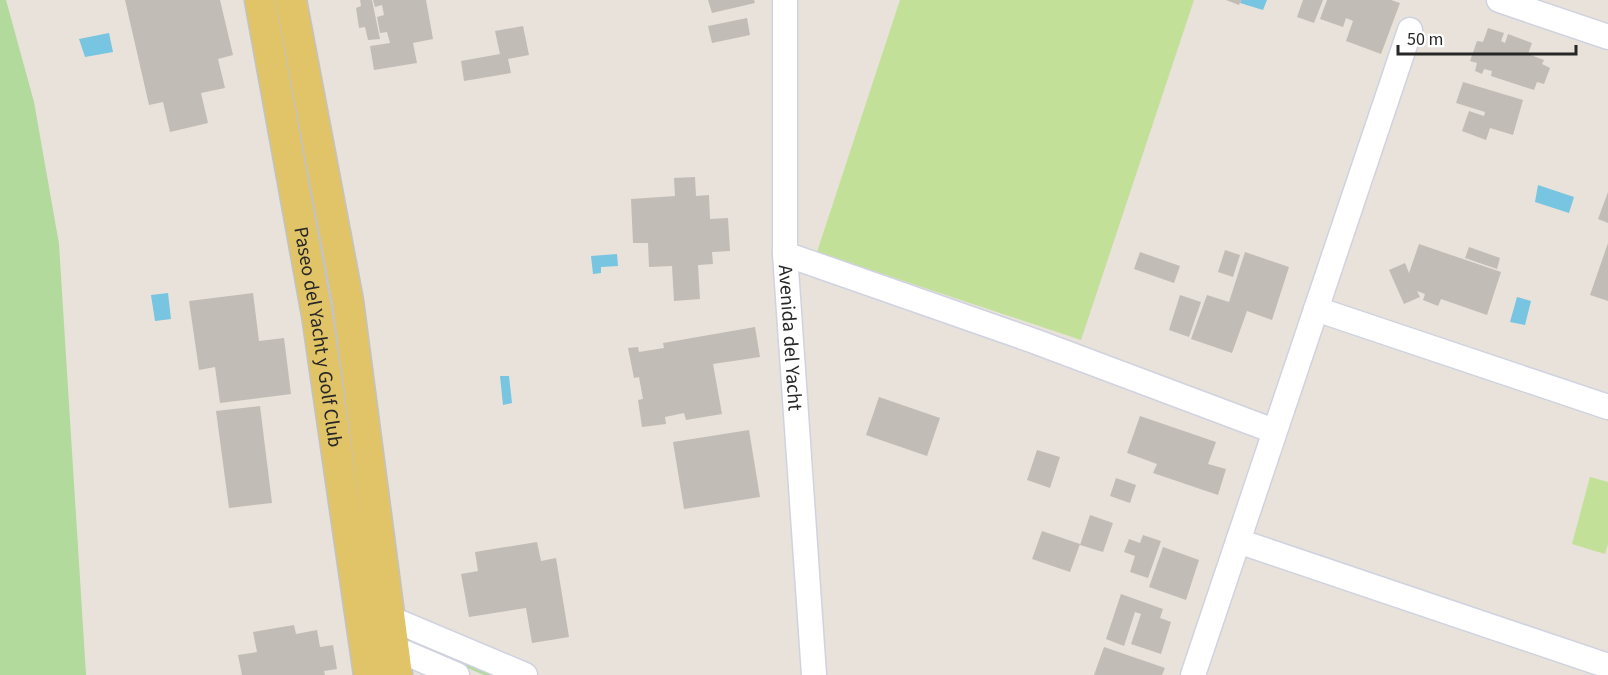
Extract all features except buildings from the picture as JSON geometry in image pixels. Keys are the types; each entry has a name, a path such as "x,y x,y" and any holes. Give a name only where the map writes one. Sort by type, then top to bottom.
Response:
{"main road":[{"name":"Paseo del Yacht y Golf Club","path":"260,0 317,315 369,675"},
{"name":"Paseo del Yacht y Golf Club","path":"291,0 348,301 392,618 395,661"}],"street":[{"name":"Avenida del Yacht","path":"785,0 785,254 814,675"},
{"path":"1499,0 1608,37"},
{"path":"1193,675 1410,30"},
{"path":"785,254 1034,341 1274,431"},
{"path":"1316,309 1608,407"},
{"path":"1238,541 1608,666"},
{"path":"457,675 395,661 363,628 392,618 525,675"}],"green space":[{"path":"0,0 6,0 34,102 59,244 86,675 0,675"},
{"path":"900,0 1194,0 1081,340 817,252"},
{"path":"1590,477 1608,482 1608,544 1605,554 1572,544"},
{"path":"431,647 504,675 484,675 431,652"}],"water":[{"path":"1241,0 1267,0 1263,10 1240,3"},
{"path":"109,33 113,52 85,57 79,39"},
{"path":"1538,185 1574,197 1569,213 1535,202"},
{"path":"617,254 618,266 601,267 601,273 593,274 591,256"},
{"path":"168,293 171,319 155,321 151,295"},
{"path":"1517,297 1531,301 1525,325 1510,322"},
{"path":"500,376 509,376 512,403 503,405"}]}
